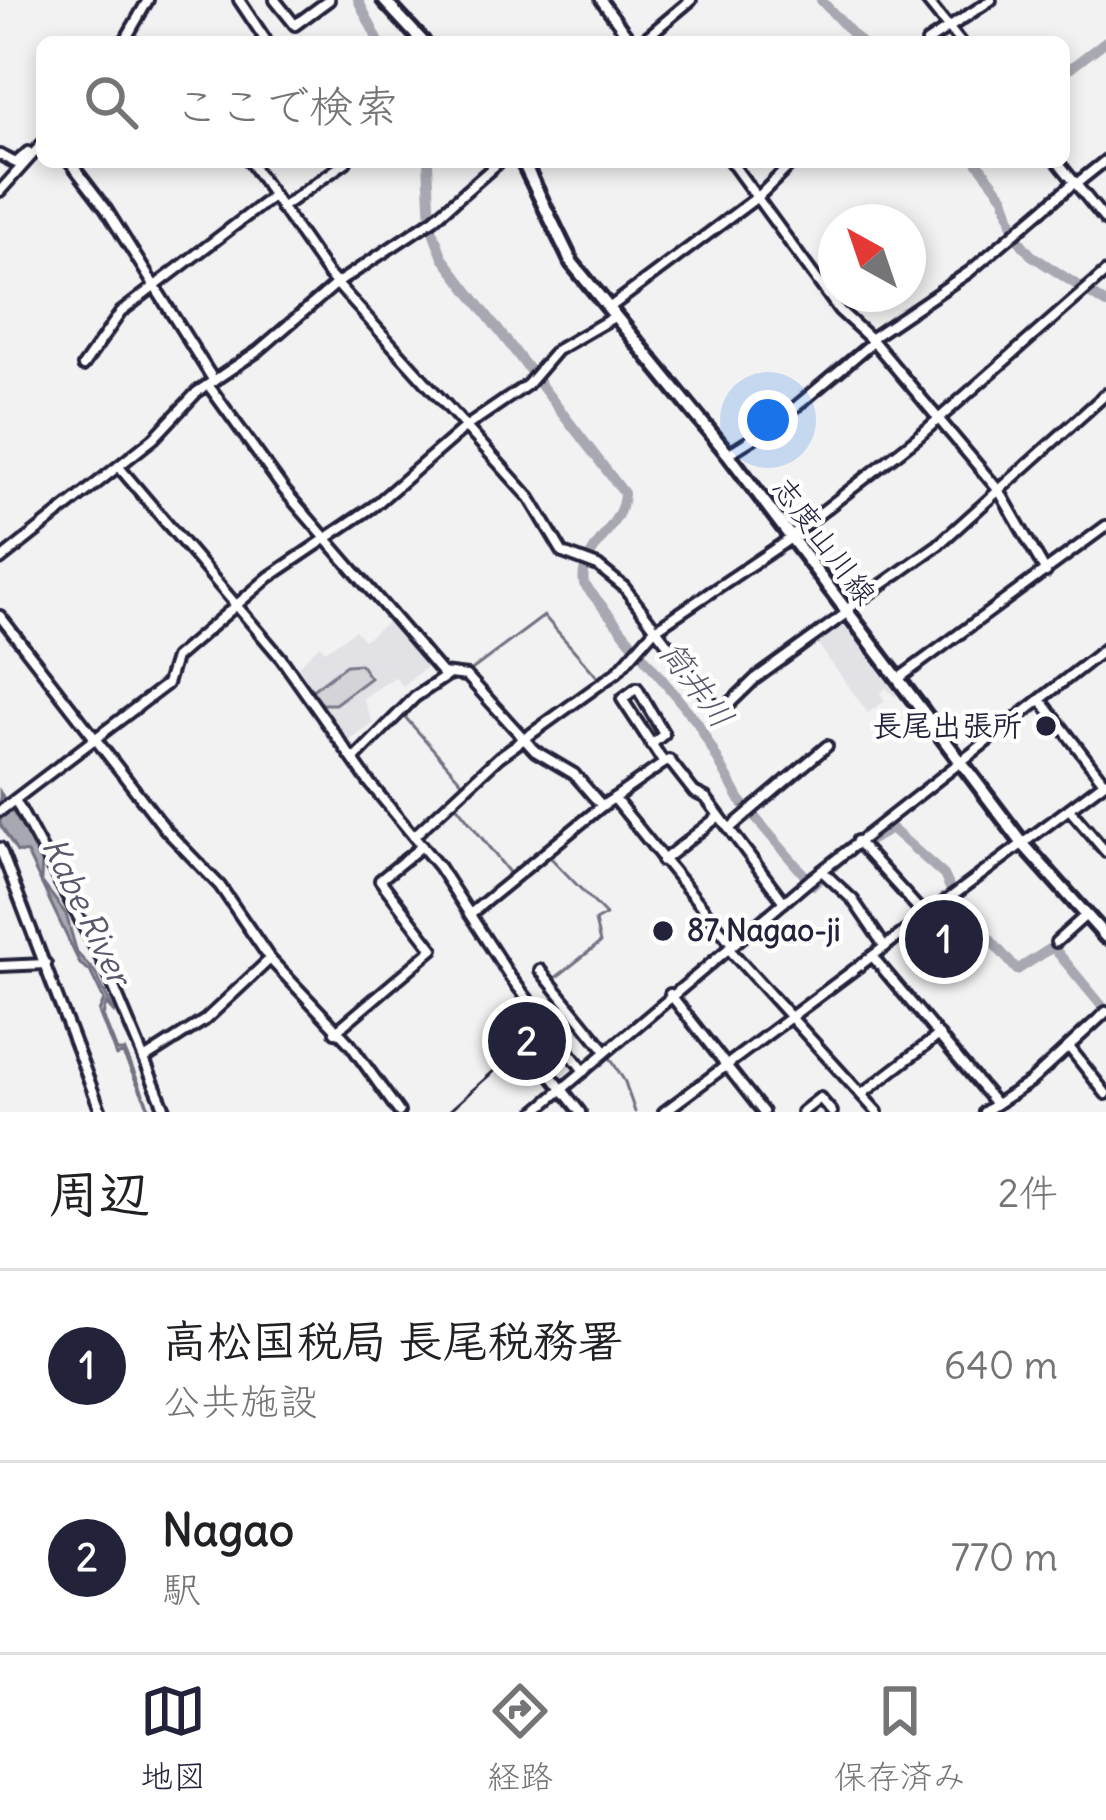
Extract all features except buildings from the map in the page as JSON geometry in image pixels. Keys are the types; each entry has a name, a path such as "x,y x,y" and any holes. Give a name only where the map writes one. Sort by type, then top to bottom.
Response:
{"main road":[{"path":"384,0 417,36"},
{"name":"志度山川線","path":"526,168 572,263 728,454 1023,844 1106,938"}],"street":[{"path":"127,36 148,0"},
{"path":"239,0 262,36"},
{"path":"275,0 295,25 329,0"},
{"path":"601,0 631,36"},
{"path":"644,36 691,0"},
{"path":"926,0 955,36"},
{"path":"937,36 991,0"},
{"path":"0,155 16,163 36,147"},
{"path":"0,191 36,149"},
{"path":"728,454 773,426 872,340 952,285 1015,228 1106,160"},
{"path":"75,168 106,208 211,384 284,490 448,675"},
{"path":"254,168 336,284 530,498 562,553 586,563 629,593 650,635 720,713 755,680 938,545 1000,492 1040,448 1106,394"},
{"path":"281,208 338,168"},
{"path":"0,560 119,467 211,384 336,284 431,221 492,168"},
{"path":"736,168 839,310 872,340 1000,492 1046,572"},
{"path":"0,812 167,684 175,658 238,606 374,506 464,428 533,379 569,341 760,195 787,168"},
{"path":"1063,168 1106,221"},
{"path":"83,366 121,312 273,196"},
{"path":"414,836 524,738 625,664 650,635 791,537 937,420 1106,272"},
{"path":"119,467 238,606 422,846 584,1071"},
{"path":"898,679 1106,526"},
{"path":"0,616 166,830 220,886 270,959 399,1112"},
{"path":"535,1112 810,880 825,874 1106,649"},
{"path":"354,759 415,697 448,675 467,676 542,757 574,774 602,806"},
{"path":"651,746 663,729 637,688 622,699 651,746 664,764"},
{"path":"664,1112 1105,782 1041,700"},
{"path":"729,830 827,746"},
{"path":"470,914 602,806 669,760 788,899"},
{"path":"614,798 730,946 877,1112"},
{"path":"13,801 105,966 166,1112"},
{"path":"1070,808 1106,852"},
{"path":"662,860 719,816"},
{"path":"860,844 926,917"},
{"path":"335,1032 433,950 380,880 422,846"},
{"path":"0,848 101,1112"},
{"path":"825,874 859,907 885,947"},
{"path":"1056,942 1086,915"},
{"path":"873,957 1008,1112"},
{"path":"144,1059 205,1020 270,959"},
{"path":"0,966 46,964"},
{"path":"540,970 606,1051"},
{"path":"670,994 763,1112"},
{"path":"984,1112 1104,1015"},
{"path":"862,1094 939,1034"},
{"path":"1069,1046 1106,1094"},
{"path":"546,1069 580,1112"},
{"path":"802,1112 820,1098 832,1112"}],"shaded area":[{"path":"393,618 431,663 403,686 395,677 363,698 373,724 346,743 293,671 320,645 325,651 355,630 364,640"},
{"path":"848,618 902,691 894,696 886,688 880,693 885,701 868,713 814,639"},
{"path":"360,664 370,678 335,704 322,704 311,691 346,665"},
{"path":"0,792 42,858 41,881 66,914 77,953 95,972 115,1014 106,1004 103,1016 117,1051 125,1051 151,1112 123,1054 116,1056 99,1012 104,1000 90,971 80,964 27,853 17,852 0,824"}],"waterway":[{"name":"筒井川","path":"358,0 376,36"},
{"path":"821,0 854,36"},
{"path":"1070,68 1106,41"},
{"name":"筒井川","path":"428,168 431,226 443,258 624,493 617,517 588,560 584,584 697,722 740,800 813,885 853,849 892,829 944,875 956,901 1017,970 1053,947 1106,1011"},
{"path":"982,168 1004,197 1017,238 1031,255 1106,304"},
{"path":"469,672 544,616 600,680 619,665"},
{"path":"440,685 459,677"},
{"path":"418,700 405,717 464,784"},
{"path":"470,790 455,804 511,875 542,848"},
{"path":"548,855 606,915 595,921 600,943 554,979"},
{"path":"558,986 597,1034"},
{"path":"609,1056 635,1112"}],"railway":[{"path":"448,1112 541,1029"}],"place":[{"name":"長尾出張所","path":"1046,726"},
{"name":"87 Nagao-ji","path":"663,931"},
{"name":"高松国税局 長尾税務署","path":"944,939"},
{"name":"Nagao","path":"527,1041"}],"water label":[{"name":"Kabe River","path":"87,911"}]}
